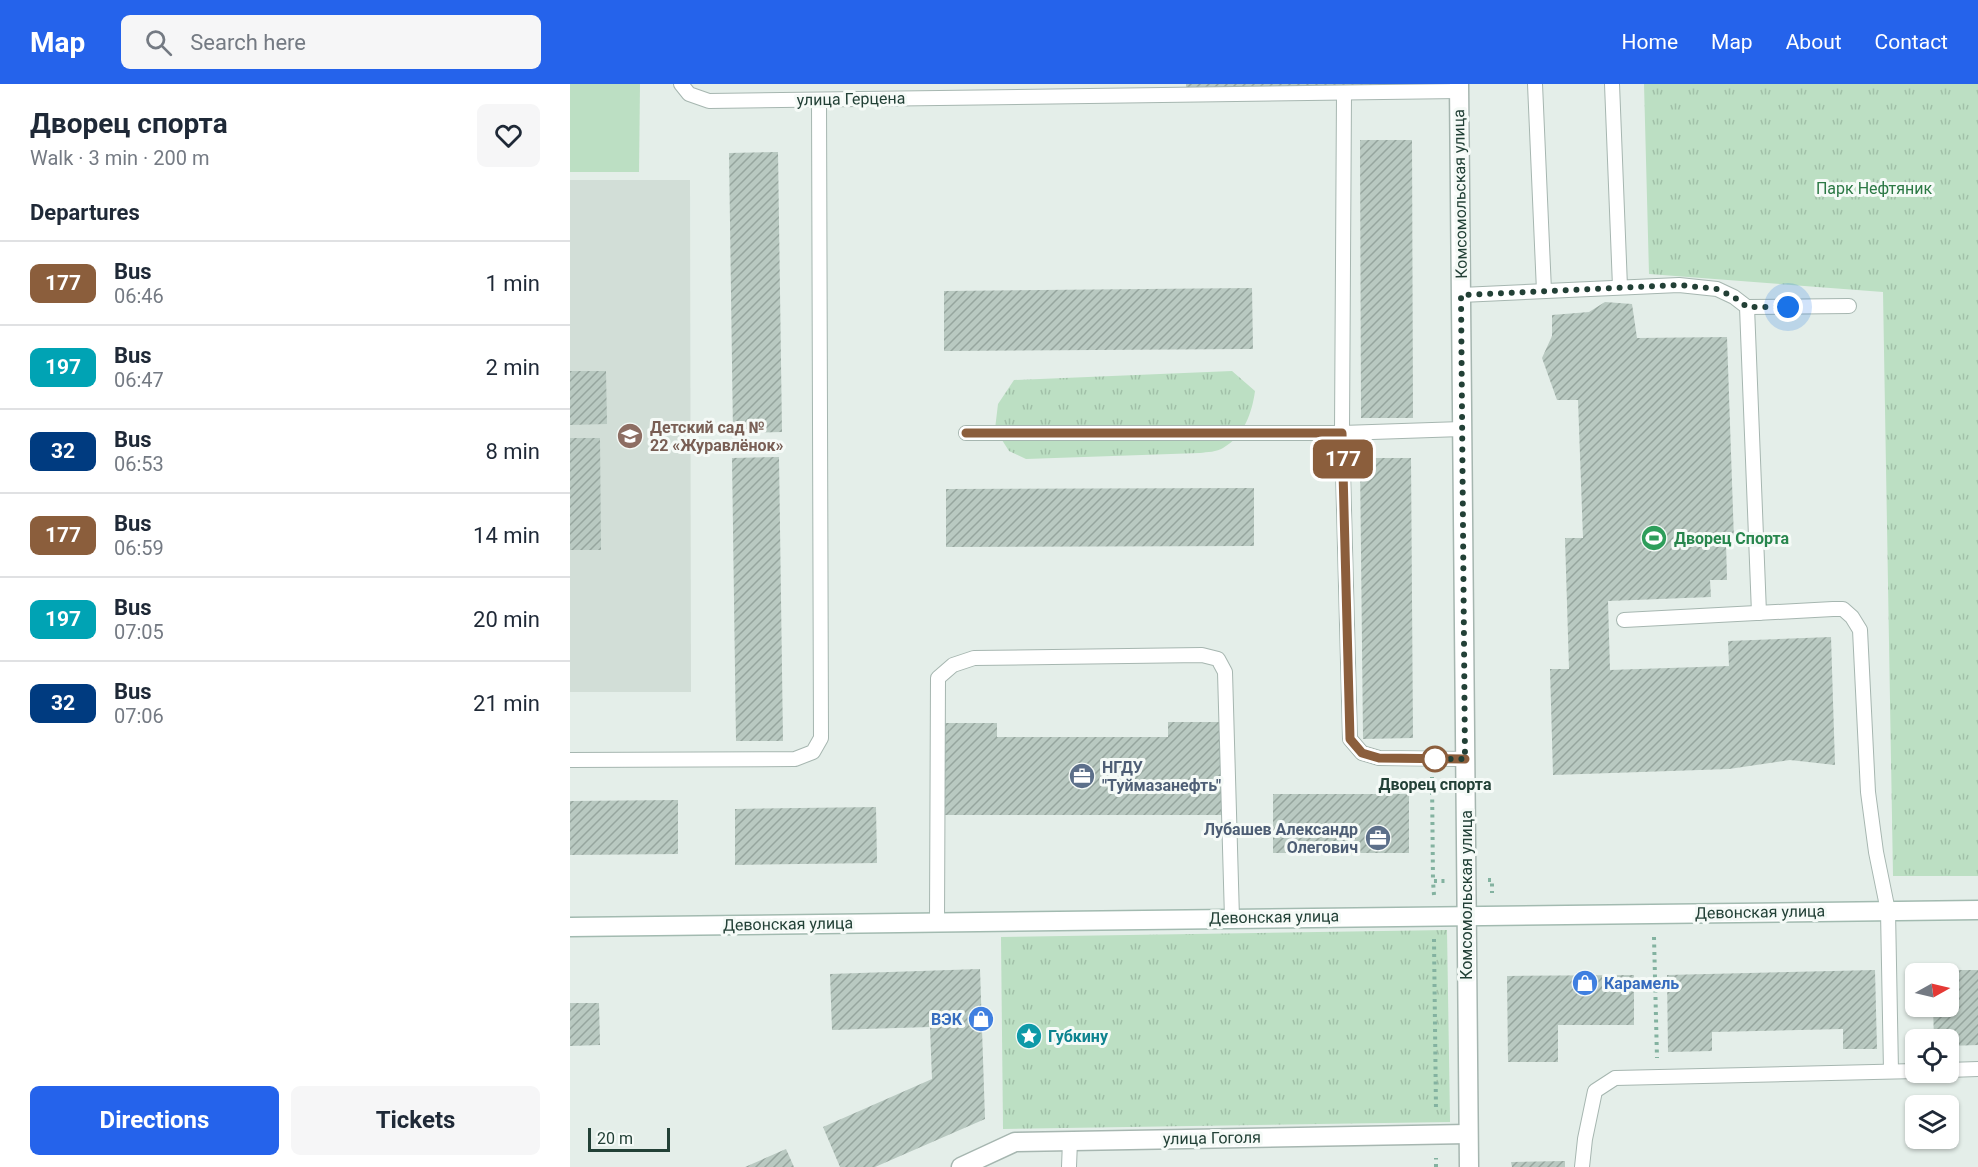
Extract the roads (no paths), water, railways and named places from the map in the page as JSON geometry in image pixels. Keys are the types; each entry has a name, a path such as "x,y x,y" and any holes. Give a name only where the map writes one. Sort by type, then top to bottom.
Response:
{"street":[{"name":"Комсомольская улица","path":"1459,88 1469,1167"},
{"name":"Девонская улица","path":"570,927 1978,910"},
{"name":"улица Гоголя","path":"961,1167 1015,1142 1468,1134"}],"lane":[{"name":"улица Герцена","path":"681,84 688,94 709,101 1344,93 1459,88"},
{"path":"1535,84 1544,291"},
{"path":"1612,84 1620,287"},
{"path":"1344,93 1342,433 1350,739 1362,753 1379,758 1465,759"},
{"path":"570,759 795,759 813,752 821,738 819,100"},
{"path":"1461,295 1679,285 1717,289 1734,297 1747,307 1849,306"},
{"path":"1747,307 1759,613"},
{"path":"966,433 1342,433 1462,429"},
{"path":"1624,620 1843,609 1852,616 1860,630 1869,792 1876,852 1888,911 1891,1071"},
{"path":"937,922 938,678 953,665 974,658 1020,657 1202,655 1218,659 1225,672 1232,918"},
{"path":"1959,1070 1978,1069"},
{"path":"1582,1167 1595,1091 1615,1078 1905,1071"},
{"path":"1070,1141 1070,1167"}],"place":[{"name":"Детский сад № 22 «Журавлёнок»","path":"630,436"},
{"name":"Дворец Спорта","path":"1654,538"},
{"name":"Дворец спорта","path":"1435,759"},
{"name":"НГДУ \"Туймазанефть\"","path":"1082,776"},
{"name":"Лубашев Александр Олегович","path":"1378,838"},
{"name":"Карамель","path":"1585,983"},
{"name":"ВЭК","path":"981,1019"},
{"name":"Губкину","path":"1029,1036"}],"park label":[{"name":"Парк Нефтяник","path":"1874,188"}]}
